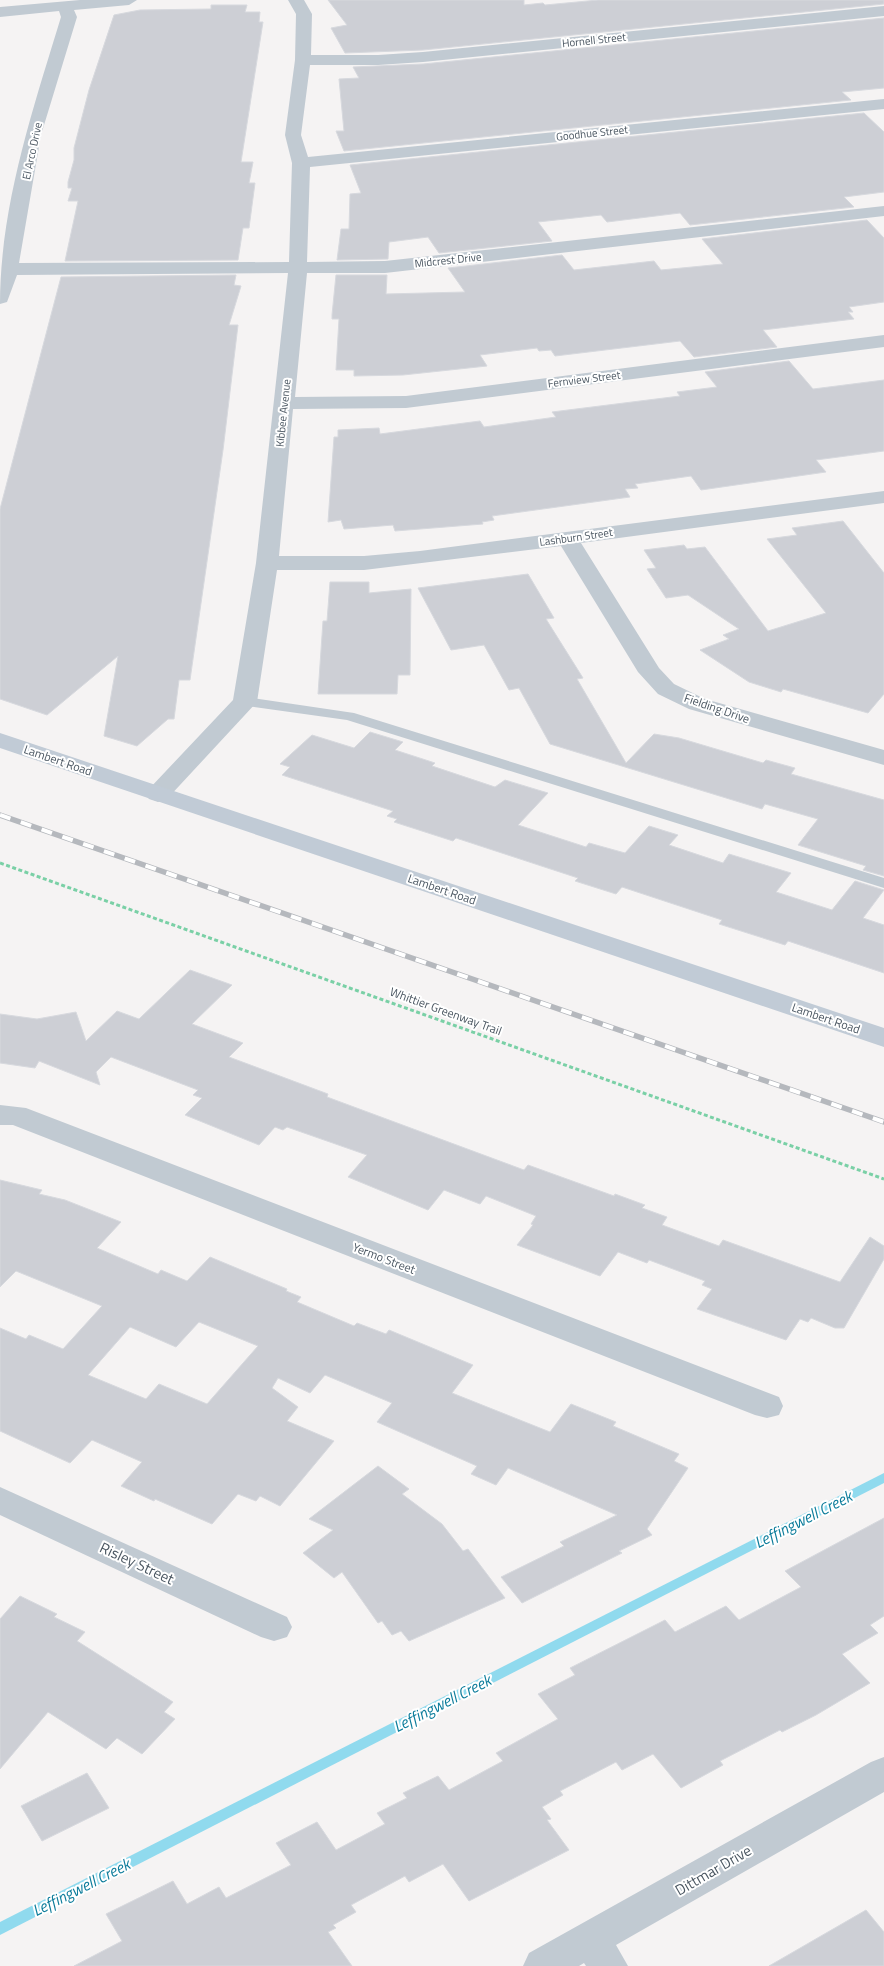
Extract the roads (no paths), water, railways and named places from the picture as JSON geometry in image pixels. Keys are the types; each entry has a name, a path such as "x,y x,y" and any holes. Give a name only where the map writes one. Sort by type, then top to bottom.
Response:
{"main road":[{"name":"Lambert Road","path":"0,740 884,1038"}],"street":[{"path":"0,12 129,0"},
{"name":"Kibbee Avenue","path":"246,702 267,563 298,268 301,163 293,135 303,60 304,14 296,0"},
{"name":"El Arco Drive","path":"0,298 9,269 33,135 69,17 65,6"},
{"name":"Hornell Street","path":"303,60 378,60 423,57 884,11"},
{"name":"Goodhue Street","path":"301,163 884,104"},
{"name":"Midcrest Drive","path":"9,269 385,267 884,211"},
{"name":"Fernview Street","path":"284,403 406,402 884,342"},
{"name":"Lashburn Street","path":"267,563 373,562 884,497"},
{"name":"Fielding Drive","path":"567,538 650,672 666,689 697,704 884,758"},
{"path":"158,794 246,702"},
{"name":"Yermo Street","path":"0,1115 16,1115 766,1406"},
{"name":"Risley Street","path":"0,1500 274,1626"},
{"name":"Dittmar Drive","path":"542,1966 600,1953 884,1773"}],"lane":[{"path":"246,702 349,716 884,883"}],"waterway":[{"name":"Leffingwell Creek","path":"0,1929 884,1478"}],"railway":[{"path":"0,815 884,1122"}]}
